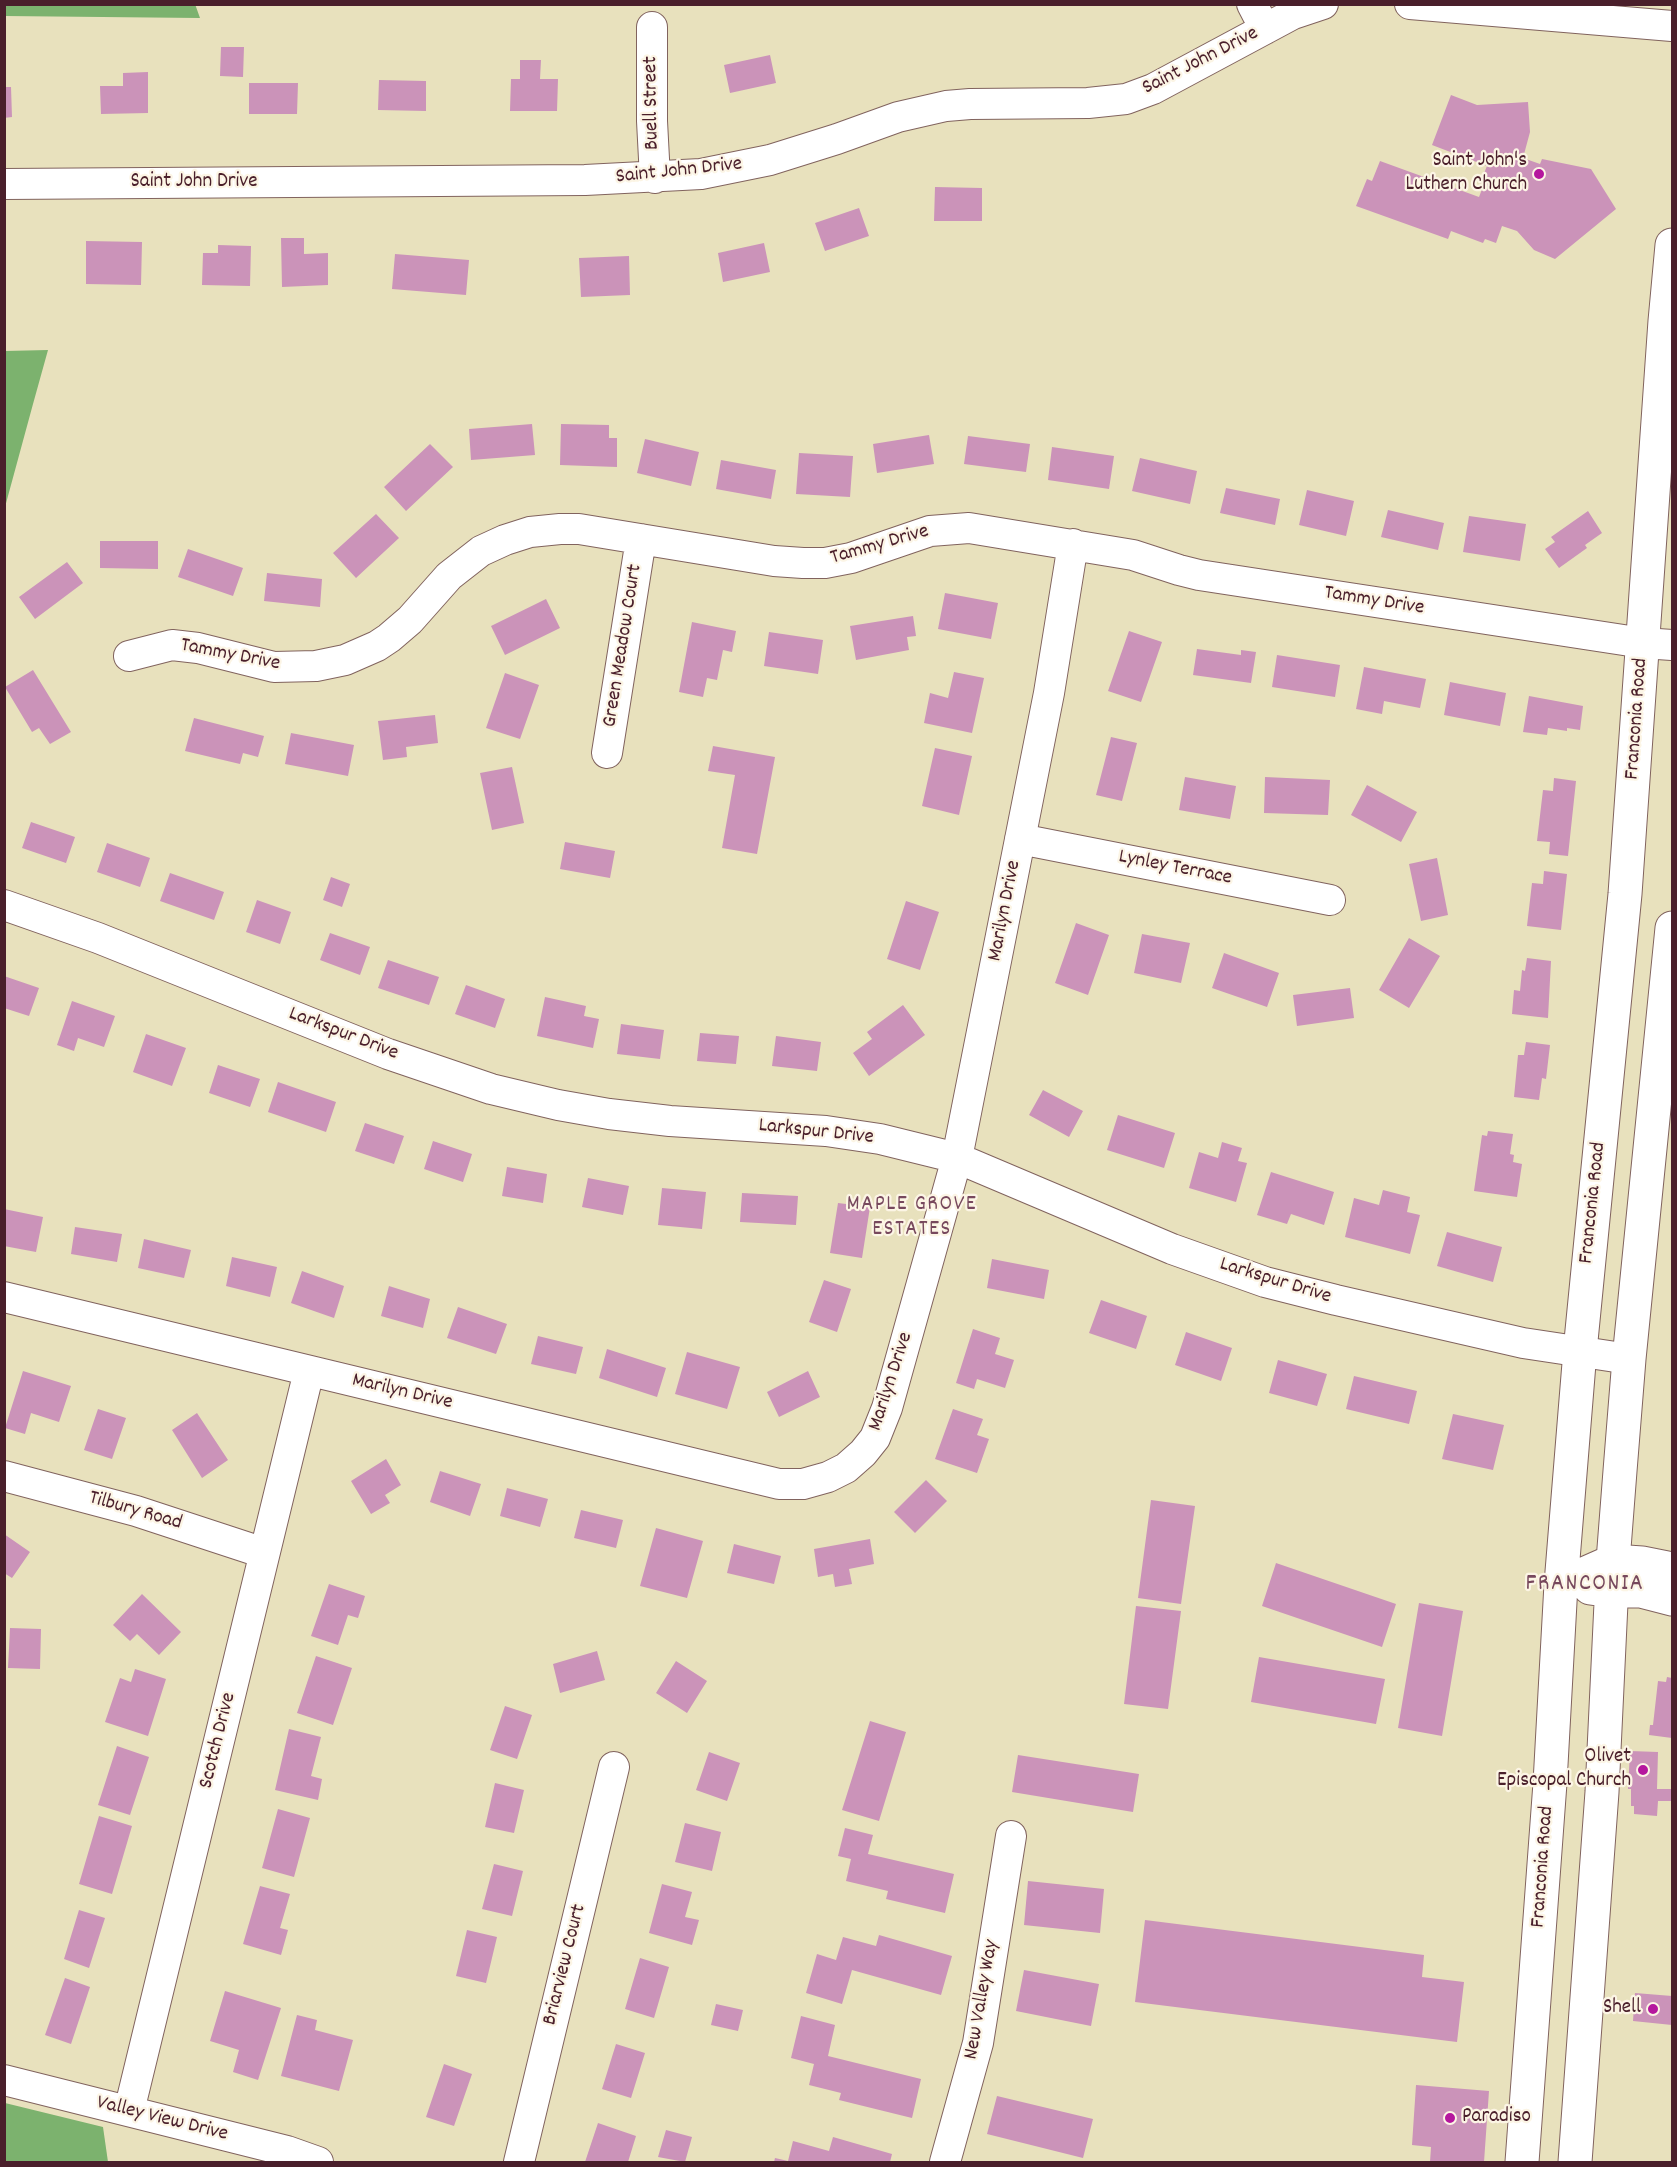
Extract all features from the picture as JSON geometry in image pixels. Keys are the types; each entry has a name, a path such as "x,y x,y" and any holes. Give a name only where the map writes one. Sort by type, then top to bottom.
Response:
{"main road":[{"name":"Franconia Road","path":"1522,2163 1550,1783 1561,1584 1580,1352 1625,894 1658,644 1672,245"},
{"path":"1575,2163 1602,1792 1612,1576 1629,1359 1672,928"},
{"path":"1561,1584 1612,1576 1642,1563 1672,1569"},
{"path":"1612,1576 1641,1591 1672,1599"}],"street":[{"name":"Saint John Drive","path":"4,184 433,182 655,178 701,174 770,160 898,117 946,106 1088,103 1126,99 1153,89 1258,17 1293,14 1323,4"},
{"path":"1410,4 1672,26"},
{"name":"Buell Street","path":"652,27 652,121 655,178"},
{"name":"Tammy Drive","path":"129,656 171,645 198,648 274,667 316,666 345,660 389,638 410,621 459,567 481,551 530,532 560,529 803,563 850,558 930,531 969,528 1133,555 1199,574 1658,644"},
{"name":"Green Meadow Court","path":"606,753 640,539"},
{"name":"Marilyn Drive","path":"4,1297 779,1484 803,1484 828,1477 846,1468 863,1453 875,1437 883,1418 957,1158 1049,693 1073,544"},
{"name":"Lynley Terrace","path":"1020,839 1330,900"},
{"name":"Larkspur Drive","path":"4,905 98,938 388,1054 491,1089 558,1105 619,1115 670,1121 826,1131 880,1139 957,1158 1172,1249 1265,1282 1511,1341 1629,1359"},
{"name":"Scotch Drive","path":"129,2111 309,1371"},
{"name":"Tilbury Road","path":"4,1476 136,1511 264,1553"},
{"name":"Briarview Court","path":"519,2163 614,1767"},
{"name":"New Valley Way","path":"945,2163 978,2043 1011,1836"},
{"name":"Valley View Drive","path":"4,2080 286,2151 318,2163"}],"green space":[{"path":"195,4 200,18 5,16 5,5"},
{"path":"48,350 33,404 5,507 5,351"},
{"path":"5,2103 103,2127 108,2162 5,2162"}],"building":[{"path":"221,47 244,47 243,77 220,76"},
{"path":"770,55 776,83 730,93 724,65"},
{"path":"520,60 541,60 540,79 558,79 557,111 510,111 511,79 520,79"},
{"path":"148,72 148,113 101,114 100,86 123,86 123,73"},
{"path":"379,80 426,81 426,111 378,110"},
{"path":"249,83 298,83 297,114 249,114"},
{"path":"4,87 11,87 12,117 4,118"},
{"name":"Saint John's Luthern Church","path":"1451,95 1477,105 1528,102 1530,132 1523,158 1540,164 1542,159 1591,169 1616,209 1555,259 1534,250 1517,231 1502,226 1496,243 1485,239 1483,243 1451,231 1448,239 1356,206 1367,179 1372,181 1380,161 1479,197 1484,184 1480,183 1487,166 1432,145"},
{"path":"935,187 982,188 982,221 934,221"},
{"path":"859,208 869,236 825,251 815,223"},
{"path":"281,238 304,238 304,254 328,253 328,285 282,287"},
{"path":"86,241 142,242 141,285 86,284"},
{"path":"764,243 770,272 723,282 718,253"},
{"path":"218,245 251,246 250,286 202,285 203,253 218,253"},
{"path":"395,254 469,260 466,295 392,289"},
{"path":"629,256 630,295 581,297 579,258"},
{"path":"532,424 535,455 471,460 469,429"},
{"path":"561,424 609,425 609,438 617,438 617,467 560,465"},
{"path":"929,435 934,464 877,473 873,444"},
{"path":"968,436 1030,444 1026,472 964,464"},
{"path":"645,439 699,452 691,486 637,473"},
{"path":"430,444 453,467 406,511 384,487"},
{"path":"1052,447 1114,456 1109,489 1048,480"},
{"path":"799,453 853,456 850,497 796,494"},
{"path":"1140,458 1197,471 1190,504 1132,491"},
{"path":"721,460 776,470 771,499 716,489"},
{"path":"1226,488 1280,499 1275,525 1220,513"},
{"path":"1307,490 1354,501 1346,536 1299,525"},
{"path":"1388,510 1444,523 1438,550 1381,537"},
{"path":"1588,511 1602,533 1585,545 1587,548 1559,568 1545,549 1555,542 1551,537"},
{"path":"376,514 399,538 356,578 333,553"},
{"path":"1469,516 1526,524 1520,561 1463,552"},
{"path":"100,541 158,541 158,569 100,568"},
{"path":"188,549 243,568 233,596 178,577"},
{"path":"67,562 83,583 35,619 19,597"},
{"path":"267,573 322,579 320,607 264,601"},
{"path":"945,593 998,603 991,639 938,629"},
{"path":"546,599 560,628 505,655 491,626"},
{"path":"913,616 916,636 907,637 909,650 856,660 850,626"},
{"path":"692,622 736,631 732,652 723,650 717,680 707,678 703,697 679,692"},
{"path":"1129,631 1162,642 1141,702 1108,691"},
{"path":"769,632 823,640 818,674 764,666"},
{"path":"1197,649 1241,655 1241,650 1256,652 1251,683 1193,675"},
{"path":"1277,655 1340,665 1335,697 1272,687"},
{"path":"1364,667 1426,679 1420,708 1384,701 1382,714 1356,709"},
{"path":"33,670 71,732 50,744 39,728 32,732 5,687"},
{"path":"954,672 984,678 972,733 924,723 930,693 948,698"},
{"path":"505,673 539,685 520,739 486,728"},
{"path":"1450,682 1506,693 1500,726 1444,715"},
{"path":"1529,696 1583,706 1580,730 1567,728 1567,731 1548,728 1547,735 1523,732"},
{"path":"435,715 438,743 406,747 407,757 383,760 378,721"},
{"path":"194,718 264,736 258,757 243,753 240,764 185,751"},
{"path":"291,733 354,745 348,776 285,764"},
{"path":"1111,737 1137,743 1122,801 1096,795"},
{"path":"713,746 775,757 757,854 722,848 735,775 708,771"},
{"path":"935,748 972,756 959,815 922,806"},
{"path":"512,767 524,823 492,830 480,773"},
{"path":"1185,777 1236,786 1230,819 1179,810"},
{"path":"1265,777 1330,780 1328,815 1264,813"},
{"path":"1554,778 1576,781 1568,856 1549,854 1550,842 1537,841 1543,790 1553,791"},
{"path":"1367,785 1417,812 1401,842 1351,815"},
{"path":"31,822 75,837 66,863 22,848"},
{"path":"565,842 615,851 610,878 560,869"},
{"path":"107,843 150,858 140,887 97,872"},
{"path":"1437,858 1448,915 1421,921 1409,864"},
{"path":"1544,871 1567,874 1561,930 1527,926 1532,883 1543,884"},
{"path":"170,873 224,892 214,920 160,901"},
{"path":"331,877 350,884 342,907 323,900"},
{"path":"257,900 291,912 280,944 246,932"},
{"path":"906,901 939,912 920,970 887,959"},
{"path":"1076,923 1109,935 1088,995 1055,983"},
{"path":"330,933 370,947 360,975 320,960"},
{"path":"1142,934 1190,943 1181,983 1134,973"},
{"path":"1409,938 1440,956 1409,1008 1379,990"},
{"path":"1224,953 1279,973 1267,1007 1212,988"},
{"path":"1527,958 1551,961 1548,1018 1512,1014 1514,990 1520,991 1522,970 1525,971"},
{"path":"388,960 439,977 429,1005 378,988"},
{"path":"4,976 39,988 29,1016 4,1008"},
{"path":"466,985 505,999 495,1028 455,1014"},
{"path":"1350,988 1354,1018 1297,1026 1293,995"},
{"path":"545,997 586,1006 584,1016 599,1019 593,1048 537,1036"},
{"path":"72,1001 115,1016 104,1047 78,1038 74,1051 57,1045"},
{"path":"903,1005 925,1035 869,1076 853,1053 872,1039 867,1032"},
{"path":"621,1024 664,1030 660,1059 617,1054"},
{"path":"700,1033 739,1036 736,1064 697,1061"},
{"path":"146,1034 186,1048 172,1086 133,1072"},
{"path":"776,1036 821,1042 817,1071 772,1066"},
{"path":"1526,1042 1550,1045 1546,1079 1542,1078 1539,1100 1514,1097 1518,1055 1524,1055"},
{"path":"218,1065 260,1079 250,1107 209,1093"},
{"path":"278,1082 336,1102 326,1132 268,1112"},
{"path":"1043,1090 1083,1111 1069,1137 1029,1115"},
{"path":"1118,1115 1175,1133 1164,1168 1107,1150"},
{"path":"365,1123 404,1136 394,1164 355,1151"},
{"path":"1488,1131 1513,1134 1510,1154 1514,1155 1513,1162 1522,1164 1517,1197 1474,1191 1482,1135 1487,1136"},
{"path":"433,1141 472,1154 463,1182 424,1169"},
{"path":"1222,1142 1242,1148 1238,1161 1247,1163 1236,1202 1189,1188 1199,1152 1218,1158"},
{"path":"507,1167 547,1174 543,1203 502,1196"},
{"path":"1271,1172 1334,1192 1324,1225 1291,1214 1287,1224 1257,1215"},
{"path":"588,1178 629,1186 623,1215 582,1207"},
{"path":"662,1188 706,1192 702,1229 658,1225"},
{"path":"1383,1190 1410,1197 1407,1212 1420,1215 1410,1254 1345,1237 1354,1198 1379,1205"},
{"path":"742,1193 798,1196 796,1225 740,1222"},
{"path":"838,1203 870,1207 862,1258 830,1253"},
{"path":"4,1209 43,1217 36,1252 4,1246"},
{"path":"75,1227 122,1234 117,1262 71,1254"},
{"path":"1447,1232 1502,1247 1493,1282 1437,1266"},
{"path":"144,1239 191,1250 184,1278 138,1268"},
{"path":"232,1257 277,1267 270,1297 226,1286"},
{"path":"992,1259 1049,1270 1044,1299 987,1288"},
{"path":"302,1271 344,1286 334,1318 291,1303"},
{"path":"824,1280 851,1289 837,1332 809,1322"},
{"path":"389,1286 430,1299 423,1328 381,1316"},
{"path":"1101,1300 1147,1316 1136,1349 1089,1333"},
{"path":"458,1307 507,1324 496,1354 447,1338"},
{"path":"973,1329 1000,1338 995,1354 1014,1360 1005,1388 977,1379 974,1389 956,1383"},
{"path":"1186,1332 1232,1348 1221,1381 1175,1365"},
{"path":"538,1336 583,1347 576,1374 531,1364"},
{"path":"607,1349 666,1368 657,1397 599,1378"},
{"path":"687,1352 740,1367 727,1409 675,1394"},
{"path":"1278,1360 1327,1374 1317,1406 1269,1393"},
{"path":"23,1371 71,1386 59,1422 31,1413 25,1434 5,1428"},
{"path":"808,1371 820,1397 779,1417 767,1392"},
{"path":"1354,1376 1417,1391 1409,1424 1346,1409"},
{"path":"98,1409 126,1418 112,1459 84,1450"},
{"path":"953,1409 983,1419 977,1435 989,1439 977,1473 935,1459"},
{"path":"197,1413 228,1460 202,1478 172,1430"},
{"path":"1453,1414 1504,1425 1493,1470 1442,1459"},
{"path":"386,1459 401,1485 385,1495 390,1503 371,1514 351,1481"},
{"path":"440,1471 481,1484 470,1516 430,1502"},
{"path":"926,1480 947,1501 915,1533 894,1512"},
{"path":"507,1488 548,1499 540,1527 500,1516"},
{"path":"1151,1500 1195,1506 1181,1604 1138,1598"},
{"path":"581,1510 623,1520 616,1548 574,1538"},
{"path":"656,1528 703,1541 687,1598 640,1586"},
{"path":"4,1534 30,1552 12,1578 4,1573"},
{"path":"870,1539 874,1564 849,1569 852,1584 835,1587 833,1574 818,1577 814,1549"},
{"path":"734,1544 781,1556 774,1584 727,1573"},
{"path":"1276,1563 1396,1604 1382,1647 1262,1606"},
{"path":"329,1584 365,1596 358,1618 348,1615 338,1645 311,1636"},
{"path":"142,1594 181,1632 159,1655 137,1634 130,1641 113,1625"},
{"path":"1419,1603 1463,1611 1442,1736 1398,1728"},
{"path":"1136,1606 1181,1611 1168,1709 1124,1704"},
{"path":"10,1628 41,1629 40,1669 8,1668"},
{"path":"597,1651 605,1680 560,1693 553,1664"},
{"path":"316,1656 352,1668 333,1725 297,1713"},
{"path":"1259,1657 1385,1679 1376,1724 1251,1702"},
{"path":"676,1661 707,1681 687,1713 656,1693"},
{"path":"135,1669 166,1679 148,1736 105,1722 120,1678 131,1682"},
{"path":"1667,1677 1672,1678 1672,1738 1649,1735 1650,1725 1653,1725 1658,1681 1666,1682"},
{"path":"505,1706 532,1715 517,1759 490,1750"},
{"path":"870,1721 906,1732 879,1821 842,1810"},
{"path":"289,1729 321,1737 311,1776 322,1779 318,1800 275,1790"},
{"path":"117,1746 149,1757 130,1815 98,1805"},
{"name":"Olivet Episcopal Church","path":"1630,1751 1658,1752 1657,1789 1672,1789 1672,1801 1658,1801 1657,1816 1634,1814 1634,1806 1631,1806 1631,1789 1628,1789"},
{"path":"709,1752 740,1763 727,1801 696,1790"},
{"path":"1018,1755 1139,1774 1133,1812 1012,1792"},
{"path":"495,1783 524,1790 514,1833 485,1827"},
{"path":"278,1809 310,1818 294,1877 262,1868"},
{"path":"99,1816 132,1826 112,1894 79,1884"},
{"path":"685,1823 721,1832 712,1871 675,1862"},
{"path":"845,1828 873,1835 868,1854 954,1874 945,1913 886,1899 888,1891 846,1881 851,1859 838,1856"},
{"path":"494,1864 523,1871 512,1916 482,1909"},
{"path":"1028,1881 1104,1889 1100,1933 1024,1925"},
{"path":"662,1884 692,1892 685,1917 699,1920 692,1945 649,1933"},
{"path":"260,1886 290,1894 280,1928 288,1930 281,1955 243,1944"},
{"path":"79,1910 105,1918 89,1968 64,1959"},
{"path":"1145,1920 1424,1955 1422,1977 1464,1982 1457,2042 1135,2002"},
{"path":"467,1930 497,1937 486,1983 456,1976"},
{"path":"879,1935 952,1956 941,1995 852,1970 842,2004 806,1993 817,1954 836,1960 843,1937 876,1946"},
{"path":"640,1958 669,1967 654,2018 625,2009"},
{"path":"1024,1970 1099,1984 1091,2026 1016,2011"},
{"path":"65,1978 90,1987 71,2044 45,2035"},
{"path":"225,1991 281,2008 258,2080 233,2072 239,2050 210,2041"},
{"name":"Shell","path":"1635,1993 1672,1996 1672,2025 1633,2021"},
{"path":"716,2004 743,2010 738,2031 711,2025"},
{"path":"297,2015 317,2020 315,2030 353,2040 339,2091 281,2076"},
{"path":"801,2016 835,2025 828,2056 921,2079 912,2118 839,2100 841,2093 809,2085 814,2064 791,2058"},
{"path":"616,2044 645,2053 631,2098 602,2089"},
{"path":"444,2064 472,2074 454,2126 426,2117"},
{"name":"Paradiso","path":"1416,2085 1489,2091 1484,2162 1430,2162 1431,2147 1412,2145"},
{"path":"997,2096 1093,2119 1083,2158 987,2134"},
{"path":"598,2123 636,2136 628,2162 585,2162"},
{"path":"666,2130 692,2137 685,2162 658,2157"},
{"path":"833,2137 892,2154 890,2162 774,2162 775,2158 788,2161 793,2141 829,2151"}],"place":[{"name":"Saint John's Luthern Church","path":"1539,174"},
{"name":"Olivet Episcopal Church","path":"1643,1770"},
{"name":"Shell","path":"1653,2009"},
{"name":"Paradiso","path":"1450,2118"}],"district":[{"name":"MAPLE GROVE ESTATES","path":"912,1218"},
{"name":"FRANCONIA","path":"1585,1586"}]}
